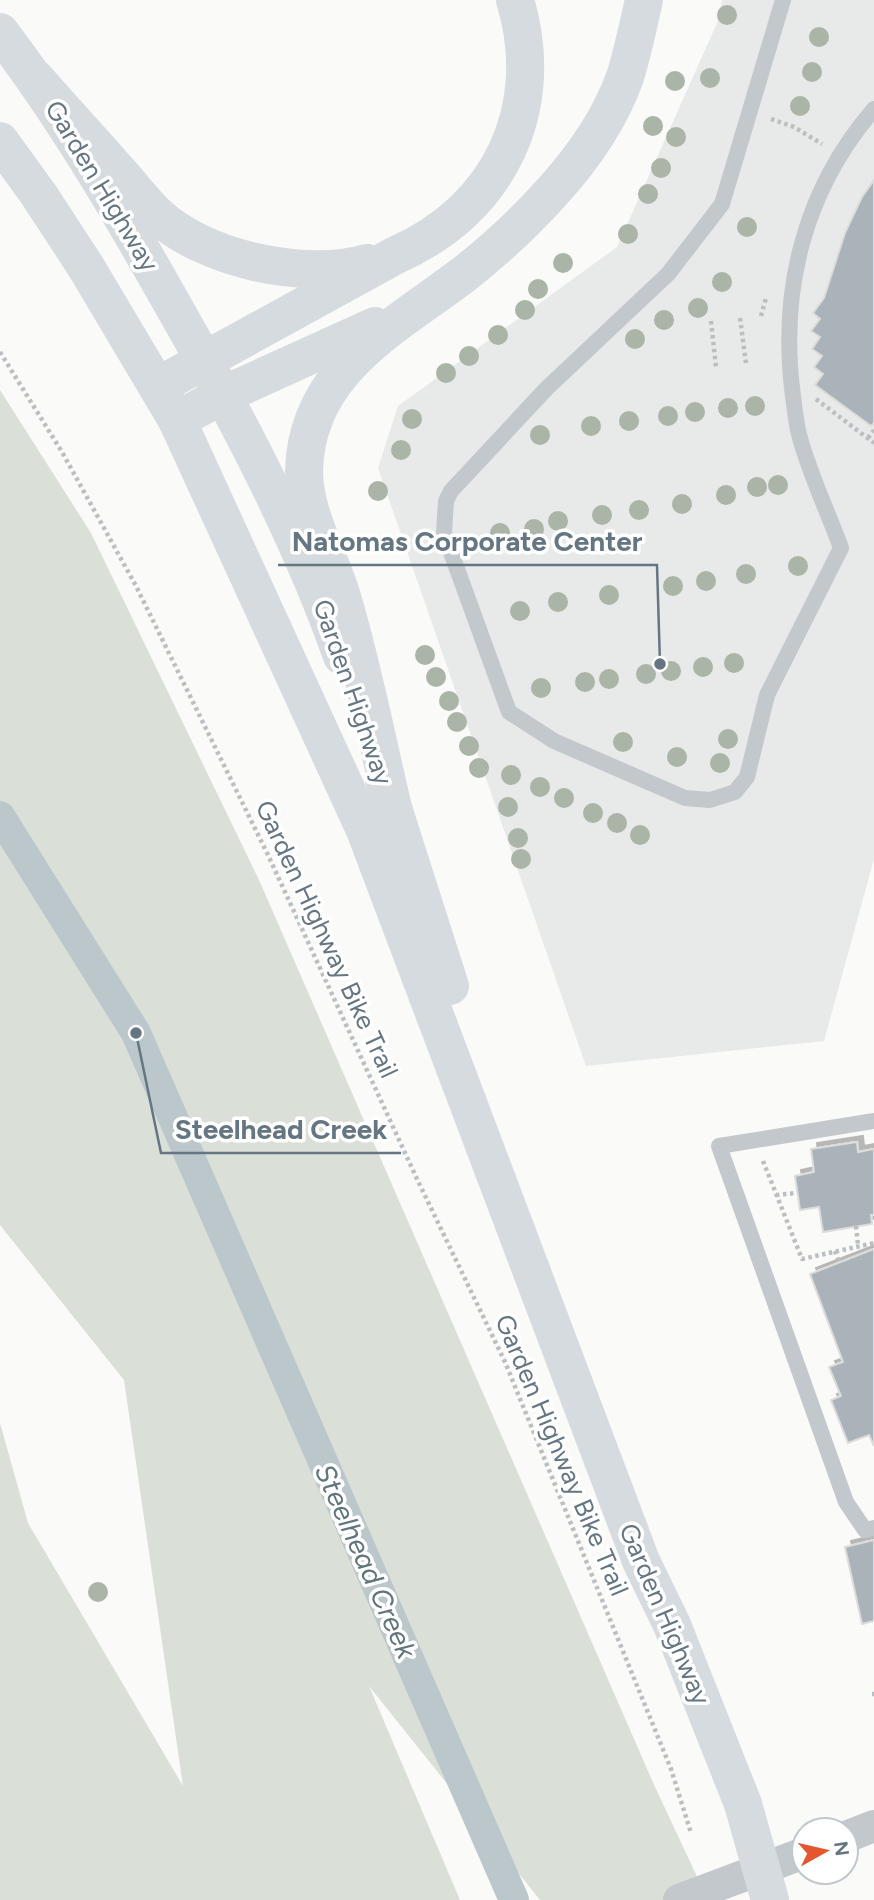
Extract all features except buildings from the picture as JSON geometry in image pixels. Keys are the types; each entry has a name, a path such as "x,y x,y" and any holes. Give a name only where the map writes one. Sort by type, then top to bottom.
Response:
{"main road":[{"path":"158,386 418,245 453,222 472,203 497,171 514,134 524,96 527,64 524,33 515,0"},
{"path":"394,812 342,597 309,503 304,474 306,443 315,413 330,386 345,369 412,310 462,275 509,236 553,191 602,126 624,78 643,0"},
{"name":"Garden Highway","path":"0,32 35,78 125,220 205,360 321,596 394,812 555,1329"},
{"path":"35,78 156,214 206,246 240,259 288,268 324,269 396,255"},
{"name":"Garden Highway","path":"0,141 86,267 177,420 365,831 641,1561 672,1625 743,1804 765,1884"},
{"path":"177,420 223,396 412,310"}],"street":[{"path":"679,1900 765,1884 790,1864"}],"lane":[{"path":"783,0 722,204 668,274 546,389 451,491 446,502 444,533 509,712 554,740 685,798 710,800 735,792 747,777 767,695 841,548 799,437 788,358 789,302 802,238 827,177 874,109"},
{"path":"874,1121 719,1146 846,1502 865,1530 874,1528"}],"path":[{"path":"794,127 804,133"},
{"path":"761,316 766,299"},
{"path":"740,318 746,363"},
{"path":"710,321 716,367"},
{"name":"Garden Highway Bike Trail","path":"0,352 62,452 136,586 268,855 417,1179 505,1362 671,1769 691,1833"},
{"path":"807,393 874,443"},
{"path":"868,438 874,430"},
{"path":"758,1140 763,1162 802,1259 874,1243"},
{"path":"776,1195 797,1193"},
{"path":"856,1226 858,1245"},
{"path":"835,1251 839,1262"}],"shaded area":[{"path":"722,0 874,0 874,859 824,1041 586,1066 378,468 398,406 617,247 717,23"},
{"path":"0,390 91,533 259,880 655,1787 708,1900 540,1900 369,1686 460,1900 0,1900 0,1423 28,1523 183,1786 124,1380 0,1225"}],"waterway":[{"name":"Steelhead Creek","path":"0,816 136,1033 514,1900"}],"place":[{"name":"Natomas Corporate Center","path":"660,664"},
{"name":"Steelhead Creek","path":"136,1033"}]}
